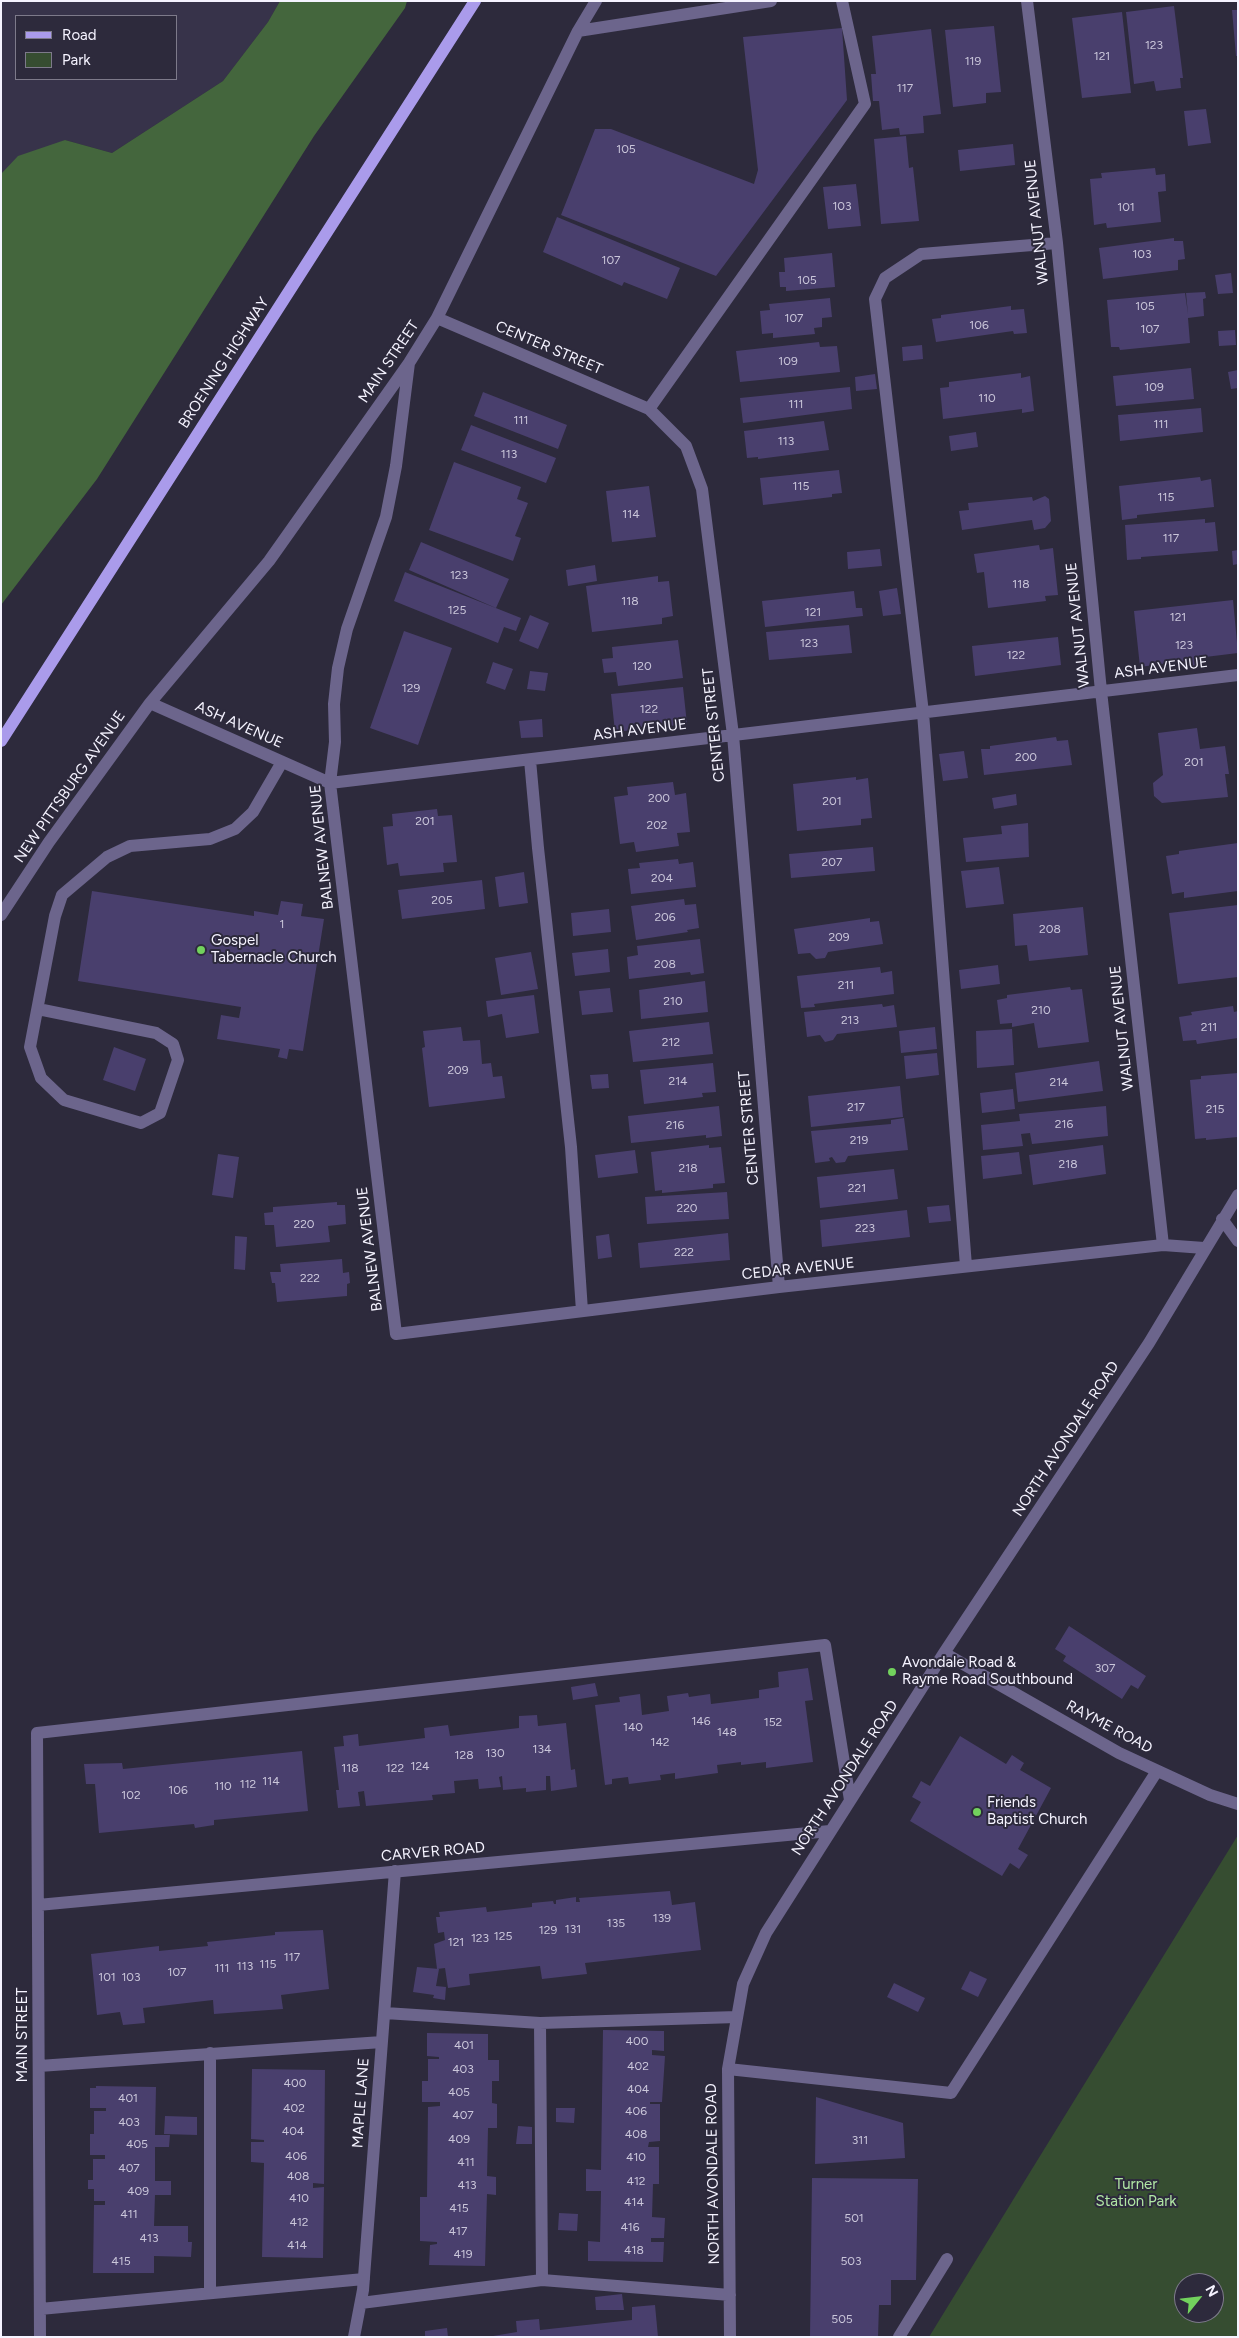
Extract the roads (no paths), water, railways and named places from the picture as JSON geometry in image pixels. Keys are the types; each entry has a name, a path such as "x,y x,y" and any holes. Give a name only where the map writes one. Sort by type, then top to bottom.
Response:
{"main road":[{"name":"BROENING HIGHWAY","path":"1,742 475,1"}],"street":[{"name":"MAIN STREET","path":"150,703 270,561 410,363 437,318 578,31 596,1"},
{"path":"578,31 771,1"},
{"path":"649,409 865,104 842,1"},
{"name":"WALNUT AVENUE","path":"1028,1 1057,244 1101,692 1163,1245"},
{"path":"966,1266 923,713 875,299 884,278 922,254 1057,244"},
{"name":"CENTER STREET","path":"437,318 649,409 686,446 702,489 733,735 779,1287"},
{"name":"BALNEW AVENUE","path":"396,1334 330,783 335,742 334,704 338,668 347,629 386,517 396,466 410,363"},
{"name":"ASH AVENUE","path":"150,703 330,783 1238,676"},
{"name":"NEW PITTSBURG AVENUE","path":"1,916 49,842 150,703"},
{"path":"530,760 571,1146 582,1311"},
{"path":"38,1009 156,1033 174,1044 178,1060 160,1113 141,1124 64,1100 41,1078 30,1047 55,916 62,895 107,857 130,846 210,839 235,829 253,812 282,762"},
{"name":"NORTH AVONDALE ROAD","path":"730,2337 728,2069 744,1984 766,1933 944,1653 1149,1343 1204,1248 1238,1195"},
{"path":"1222,1219 1238,1241"},
{"name":"CEDAR AVENUE","path":"396,1334 779,1287 1163,1245 1204,1248"},
{"name":"MAIN STREET","path":"40,2337 37,1733 825,1645 850,1800"},
{"name":"RAYME ROAD","path":"944,1653 1119,1753 1210,1794 1238,1804"},
{"path":"728,2069 951,2093 1157,1771"},
{"name":"CARVER ROAD","path":"38,1905 830,1832"},
{"name":"MAPLE LANE","path":"354,2337 364,2279 395,1871"},
{"path":"384,2012 540,2023 738,2017"},
{"path":"540,2023 542,2280"},
{"path":"39,2066 382,2042"},
{"path":"210,2053 210,2293"},
{"path":"899,2337 947,2259"},
{"path":"40,2308 364,2279"},
{"path":"360,2303 542,2280 730,2296"}],"place":[{"name":"Gospel Tabernacle Church","path":"201,950"},
{"name":"Avondale Road & Rayme Road Southbound","path":"892,1672"},
{"name":"Friends Baptist Church","path":"977,1812"}],"park label":[{"name":"Turner Station Park","path":"1136,2194"}]}
